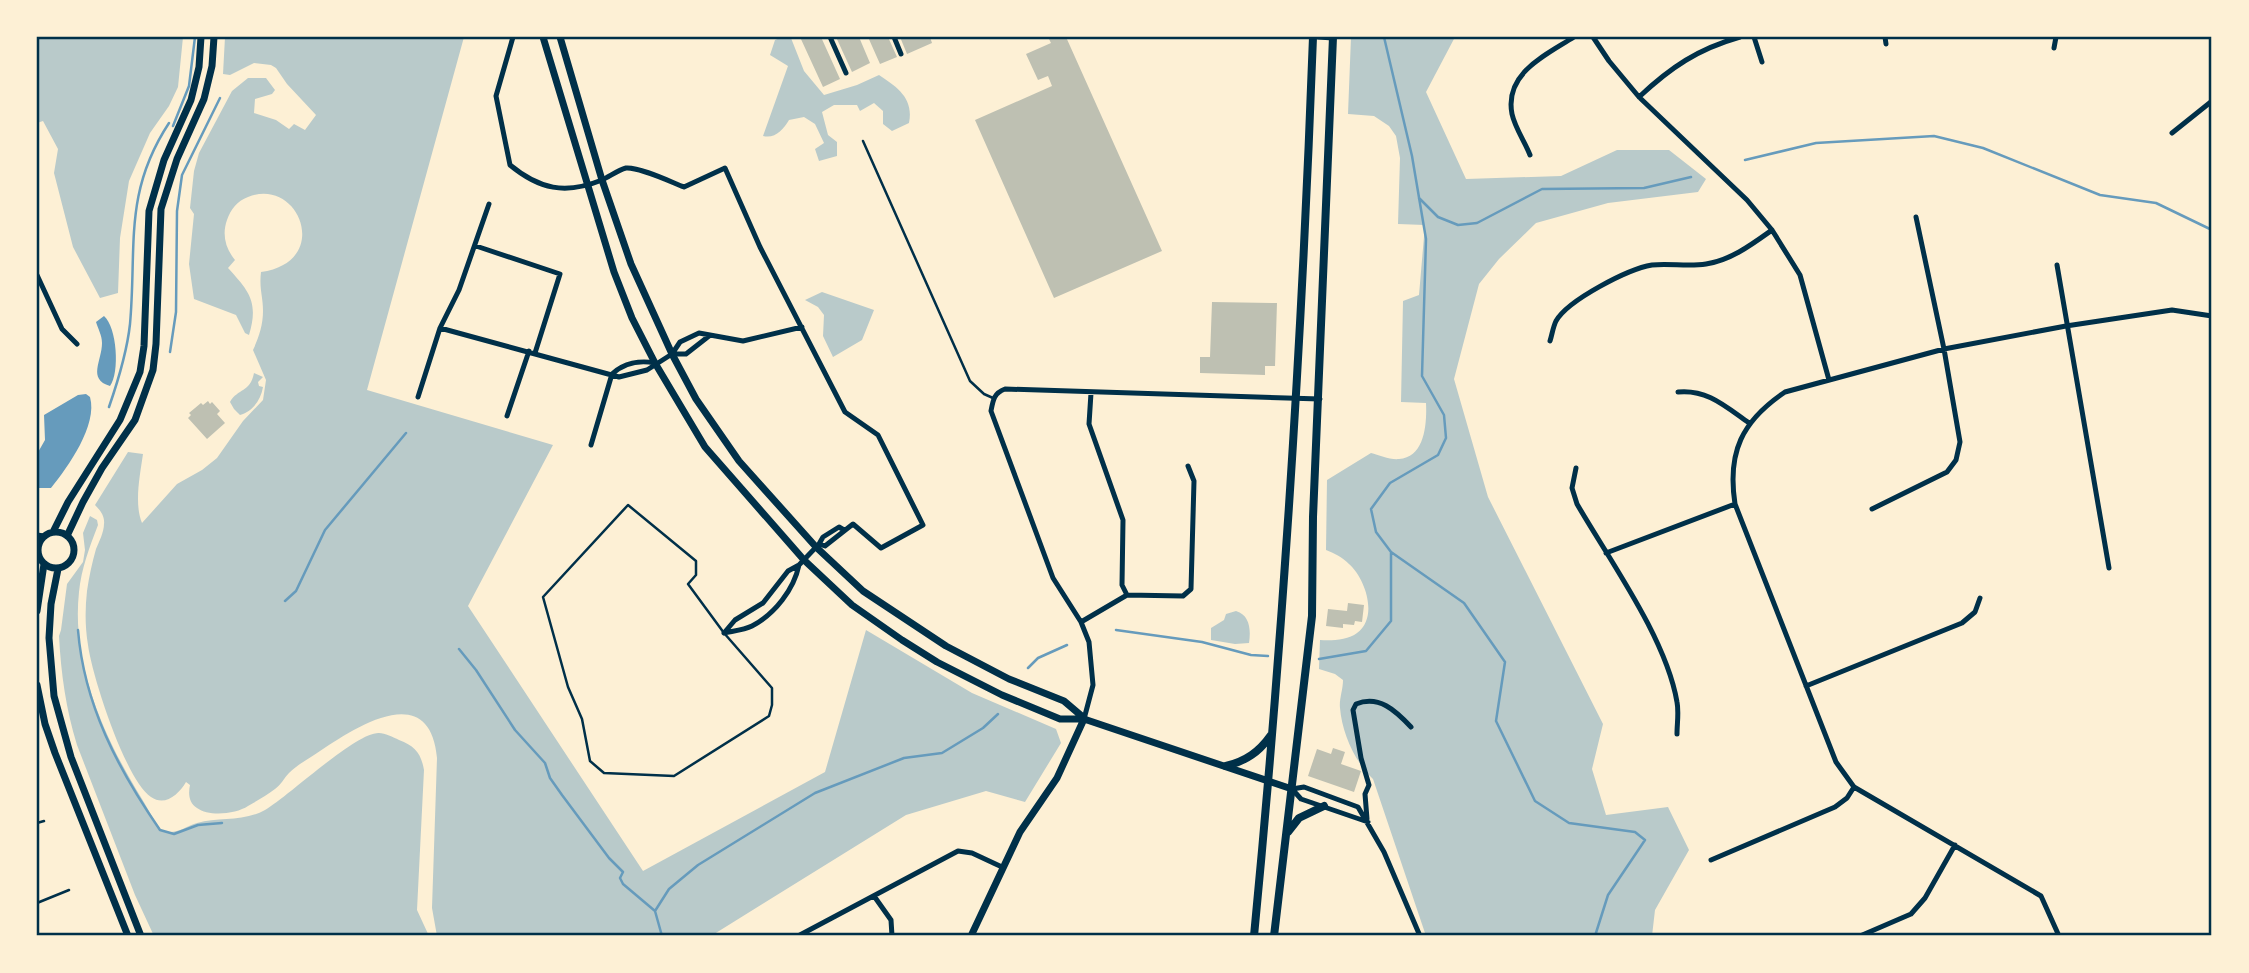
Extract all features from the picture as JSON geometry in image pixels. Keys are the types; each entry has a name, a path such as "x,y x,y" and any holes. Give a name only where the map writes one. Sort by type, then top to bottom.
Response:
{"main road":[{"path":"1254,936 1269,781 1298,398 1316,37"},
{"path":"1274,936 1312,616 1313,517 1320,400 1333,37"},
{"path":"1226,766 1243,762 1252,756 1264,746 1273,732"},
{"path":"1286,835 1302,816 1324,806"}],"street":[{"path":"53,531 120,421 140,372 145,346 149,211 164,160 191,100 199,67 201,37"},
{"path":"68,536 96,479 135,420 152,372 156,344 161,209 177,159 204,99 212,66 214,37"},
{"path":"513,37 496,96 510,165 534,183 550,188 586,185 626,169 635,169 684,187 725,168 760,247 845,412 878,435 923,525 881,548 853,524 825,546 818,546 788,570 763,603 735,620 724,633"},
{"path":"543,37 586,185 632,318 655,363 705,447 801,562 852,605 902,640 937,662 1002,695 1060,719 1084,719 1292,789 1304,787 1357,807 1384,852 1420,936"},
{"path":"560,37 602,180 631,264 696,400 740,461 863,592 911,625 997,673 1064,701 1084,719"},
{"path":"830,37 846,73"},
{"path":"894,37 901,54"},
{"path":"1316,37 1333,37"},
{"path":"1530,155 1512,113 1513,89 1524,69 1574,37"},
{"path":"1593,37 1639,97 1747,200 1772,230 1800,275 1829,380"},
{"path":"1639,97 1665,72 1697,52 1740,37"},
{"path":"1754,37 1762,62"},
{"path":"1885,37 1886,44"},
{"path":"2054,48 2056,37"},
{"path":"2172,132 2212,101"},
{"path":"418,397 440,328 459,290 489,204"},
{"path":"1872,509 1947,472 1956,460 1960,442 1944,349 1916,217"},
{"path":"1550,341 1556,321 1566,309 1632,270 1654,265 1705,264 1721,260 1744,249 1772,230"},
{"path":"476,246 560,274 507,416"},
{"path":"2057,265 2109,568"},
{"path":"37,275 62,329 77,344"},
{"path":"2059,936 2041,896 1854,788 1836,762 1735,504 1732,467 1749,423 1766,405 1785,392 1944,349 2066,326 2172,310 2212,316"},
{"path":"672,354 680,342 699,333 743,341 802,327"},
{"path":"440,328 619,377 647,370 672,354 686,354 709,336"},
{"path":"591,445 612,374 642,360 655,363"},
{"path":"2212,369 2212,387"},
{"path":"971,936 1020,832 1057,778 1084,719 1093,685 1089,642 1081,622 1053,578 991,411 993,398 1005,389 1320,400"},
{"path":"1678,392 1693,390 1709,395 1749,423"},
{"path":"1091,393 1088,424 1123,520 1122,585 1127,595"},
{"path":"1081,622 1127,595 1182,596 1191,589 1194,481 1188,466"},
{"path":"1576,468 1572,488 1577,504 1655,637 1671,678 1677,704 1677,734"},
{"path":"1606,553 1735,504"},
{"path":"53,531 72,540 74,552 69,563 58,569 44,564 37,555 40,535 53,531"},
{"path":"724,633 750,627 769,614 797,576 801,562"},
{"path":"37,611 44,564"},
{"path":"58,569 51,604 49,638 54,696 71,757 141,936"},
{"path":"1806,686 1962,623 1975,612 1980,598"},
{"path":"37,684 45,724 128,936"},
{"path":"1368,822 1365,794 1369,785 1361,758 1353,710 1356,704 1377,702 1398,713 1411,727"},
{"path":"1711,860 1835,807 1847,798 1854,788"},
{"path":"1292,789 1301,799 1368,822"},
{"path":"1860,936 1911,914 1925,898 1955,845"},
{"path":"799,936 958,851 972,853 1002,867"},
{"path":"874,897 891,920 892,936"}],"lane":[{"path":"863,141 970,381 984,394 993,398"},
{"path":"628,505 696,561 696,575 688,584 724,633 772,688 769,716 674,776 604,773 590,761 582,719 568,687 543,597 628,505"},
{"path":"37,823 44,821"},
{"path":"37,903 69,890"}],"shaded area":[{"path":"37,37 183,37 178,87 169,106 150,133 129,181 120,238 118,293 100,298 73,247 54,173 58,149 43,121 37,123"},
{"path":"225,37 464,37 367,390 553,445 468,606 643,871 825,772 866,630 972,693 1056,729 1061,743 1025,802 986,791 906,815 711,936 437,936 432,908 437,758 431,734 421,720 407,714 371,721 296,767 279,786 237,811 202,811 191,801 190,785 186,782 171,798 161,801 151,797 141,787 121,750 91,660 86,632 86,598 96,549 104,527 102,513 95,505 128,452 143,454 138,498 142,523 177,484 217,458 243,421 263,400 266,380 253,350 263,316 261,272 283,265 297,253 302,238 301,223 294,209 282,198 266,194 241,201 229,216 225,225 225,241 235,260 228,268 250,298 253,314 249,335 245,333 236,315 194,299 189,264 194,214 190,208 194,171 199,153 232,91 248,78 266,78 275,90 272,94 255,99 254,113 276,120 289,129 294,124 305,130 316,115 271,65 254,63 230,75 223,74"},
{"path":"782,37 791,38 804,71 824,95 879,75 903,94 909,107 909,123 892,131 883,124 883,111 874,103 860,111 857,105 834,105 822,112 828,135 837,142 837,156 819,161 815,149 824,143 815,124 804,117 789,120 775,135 763,136 788,66 770,55 775,40"},
{"path":"1351,37 1455,37 1426,92 1466,179 1561,176 1617,150 1669,150 1706,179 1698,192 1608,203 1536,223 1499,259 1479,284 1454,379 1488,497 1603,724 1592,769 1606,815 1668,807 1689,850 1655,910 1652,936 1426,936 1373,779 1355,756 1347,737 1340,708 1343,680 1335,674 1319,669 1320,640 1339,640 1357,633 1364,626 1368,608 1364,588 1355,570 1341,557 1326,550 1327,480 1371,453 1392,459 1408,457 1414,453 1423,438 1426,420 1426,403 1401,402 1403,301 1419,295 1425,225 1398,224 1400,158 1396,136 1389,126 1374,116 1348,114"},
{"path":"822,292 874,310 862,340 833,357 823,336 824,315 818,307 805,300"},
{"path":"254,373 263,377 258,382 259,386 263,387 262,392 252,408 240,415 230,402 250,384"},
{"path":"90,516 97,520 98,525 82,575 78,619 86,674 115,752 162,831 172,832 197,823 257,814 368,735 389,735 413,748 421,759 424,770 417,910 429,936 154,936 135,895 77,745 65,691 59,636 67,584 83,562 83,533"},
{"path":"1236,611 1244,616 1248,624 1249,643 1211,640 1211,628 1224,620 1226,614"}],"water":[{"path":"104,316 112,330 116,350 115,371 110,386 103,383 97,374 102,343 96,322"},
{"path":"86,394 90,397 90,420 80,445 51,488 37,488 37,454 45,440 44,415 78,395"}],"building":[{"path":"800,37 821,37 840,79 823,87"},
{"path":"836,37 859,37 870,63 852,72"},
{"path":"868,37 888,37 897,57 880,64"},
{"path":"900,37 930,37 932,43 907,54"},
{"path":"1048,37 1066,37 1162,251 1054,298 975,120 1052,86 1048,76 1038,80 1026,54 1051,43"},
{"path":"1212,302 1277,303 1275,366 1265,366 1265,375 1200,373 1200,357 1210,357"},
{"path":"208,401 220,411 217,414 225,423 207,439 188,418 191,415 189,413"},
{"path":"1348,603 1364,605 1362,622 1355,621 1354,625 1343,624 1343,628 1326,626 1328,609 1347,611"},
{"path":"1333,748 1345,752 1341,764 1361,771 1354,792 1308,776 1317,749 1331,754"}],"waterway":[{"path":"173,126 189,86 195,37"},
{"path":"1384,37 1412,156 1426,239 1422,376 1444,415 1446,438 1438,455 1390,483 1371,509 1376,532 1391,552 1464,603 1505,662 1496,721 1535,801 1569,823 1635,832 1645,840 1608,895 1595,936"},
{"path":"170,352 176,312 177,211 182,175 220,98"},
{"path":"109,407 129,335 138,197 154,149 169,123"},
{"path":"1745,160 1816,143 1934,136 1983,148 2100,195 2156,203 2212,230"},
{"path":"1419,198 1438,217 1458,225 1477,223 1542,189 1644,188 1691,177"},
{"path":"285,601 296,591 325,530 406,433"},
{"path":"1319,659 1366,651 1391,621 1391,552"},
{"path":"78,630 87,684 106,735 130,784 160,830 174,834 198,825 222,823"},
{"path":"1116,630 1202,642 1251,655 1268,656"},
{"path":"1028,668 1038,658 1067,645"},
{"path":"459,649 515,730 545,763 550,778 562,795 609,858 623,872 620,878 623,884 655,911"},
{"path":"662,936 655,911 669,889 698,865 815,793 904,758 942,753 983,728 998,714"}]}
